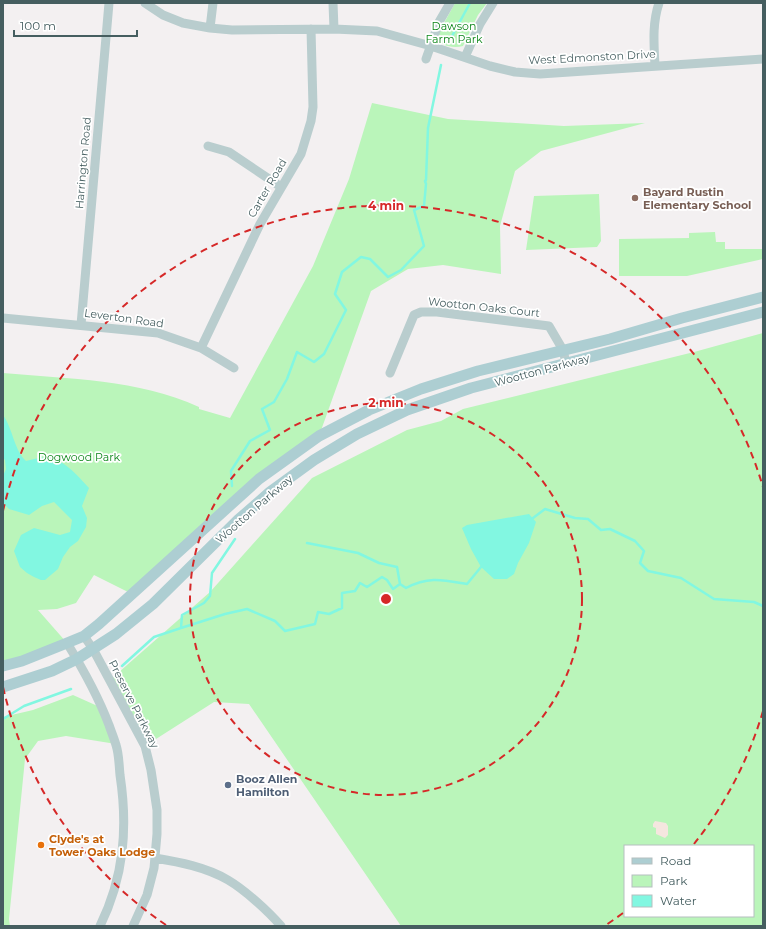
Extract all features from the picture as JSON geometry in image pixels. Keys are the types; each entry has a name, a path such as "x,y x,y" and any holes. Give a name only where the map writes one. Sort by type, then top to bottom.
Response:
{"main road":[{"name":"Wootton Parkway","path":"3,666 22,661 84,636 259,479 319,436 369,410 421,389 478,371 610,339 763,297"},
{"name":"Wootton Parkway","path":"3,687 52,671 77,659 116,634 153,604 238,520 270,492 314,460 357,434 407,410 471,388 763,312"}],"street":[{"name":"Harrington Road","path":"82,325 109,3"},
{"name":"West Edmonston Drive","path":"145,3 163,15 183,23 210,28 232,30 334,29 378,31 515,72 540,74 763,59"},
{"path":"210,28 213,3"},
{"path":"333,3 334,29"},
{"path":"426,59 439,22 450,3"},
{"path":"465,57 480,24 493,3"},
{"path":"655,66 653,30 655,14 659,3"},
{"name":"Carter Road","path":"201,348 260,224 301,154 311,121 311,29"},
{"path":"208,146 229,152 281,187"},
{"name":"Wootton Oaks Court","path":"390,373 414,315 422,312 436,312 549,326 563,350 566,363"},
{"name":"Leverton Road","path":"3,318 158,333 201,348 234,368"},
{"name":"Preserve Parkway","path":"84,636 93,649 145,746 151,770 157,810 157,834 154,868 147,895 133,926"},
{"path":"67,643 77,659 102,708 116,744 124,800 122,859 116,885 106,914 100,926"},
{"path":"155,858 177,861 212,872 228,880 252,898 281,926"}],"green space":[{"name":"Dawson Farm Park","path":"455,3 487,3 478,15 463,46 450,47 446,46 440,41 438,34"},
{"name":"Dogwood Park","path":"372,103 448,119 564,126 645,123 541,151 515,171 500,226 501,274 443,265 408,269 371,291 319,436 259,479 132,594 94,575 76,603 57,609 38,610 67,643 3,666 3,373 78,379 128,386 176,398 199,407 199,409 230,418 313,266 349,179"},
{"path":"599,194 601,241 597,247 526,250 534,196"},
{"path":"715,232 716,242 725,242 725,249 763,249 763,259 687,276 619,276 619,239 689,238 689,233"},
{"path":"763,333 763,926 401,926 249,704 214,702 145,746 110,680 210,592 312,478 407,430 441,421 463,409 694,352"},
{"path":"73,695 102,708 116,744 66,736 38,741 25,759 9,919 10,926 3,926 3,717 33,710"}],"sand":[{"path":"655,821 666,823 668,826 668,835 665,838 656,834 656,828 653,827"}],"water":[{"path":"3,415 19,451 26,461 47,458 61,462 73,471 89,488 82,506 87,518 86,527 78,541 70,547 63,557 58,569 45,580 34,577 20,567 14,551 21,535 34,528 60,535 70,532 72,520 54,502 42,506 29,515 9,509 3,503 3,476 6,469 5,460 3,458"},
{"path":"529,514 536,522 529,543 514,574 507,579 494,579 481,567 462,528 467,525"}],"waterway":[{"path":"452,36 470,3"},
{"path":"232,486 231,471 250,441 270,430 262,409 274,402 287,379 297,352 314,362 324,354 346,310 335,294 342,272 361,257 370,259 388,277 401,270 424,246 414,210 424,206 428,128 441,65"},
{"path":"533,518 545,509 575,518 588,519 601,530 610,529 635,541 644,551 640,563 648,571 681,578 714,599 754,602 763,606"},
{"path":"122,666 154,637 181,628 182,615 204,603 210,596 212,573 235,539"},
{"path":"307,543 358,553 379,563 397,567 400,584 406,588 429,580 443,580 467,584 481,567"},
{"path":"181,628 225,614 247,609 275,621 285,631 315,624 318,612 329,614 342,608 342,593 355,591 360,583 367,587 382,577 387,580 393,589 400,584"},
{"path":"3,719 24,706 71,689"}],"place":[{"name":"Bayard Rustin Elementary School","path":"635,198"},
{"name":"Booz Allen Hamilton","path":"228,785"},
{"name":"Clyde's at Tower Oaks Lodge","path":"41,845"}]}
